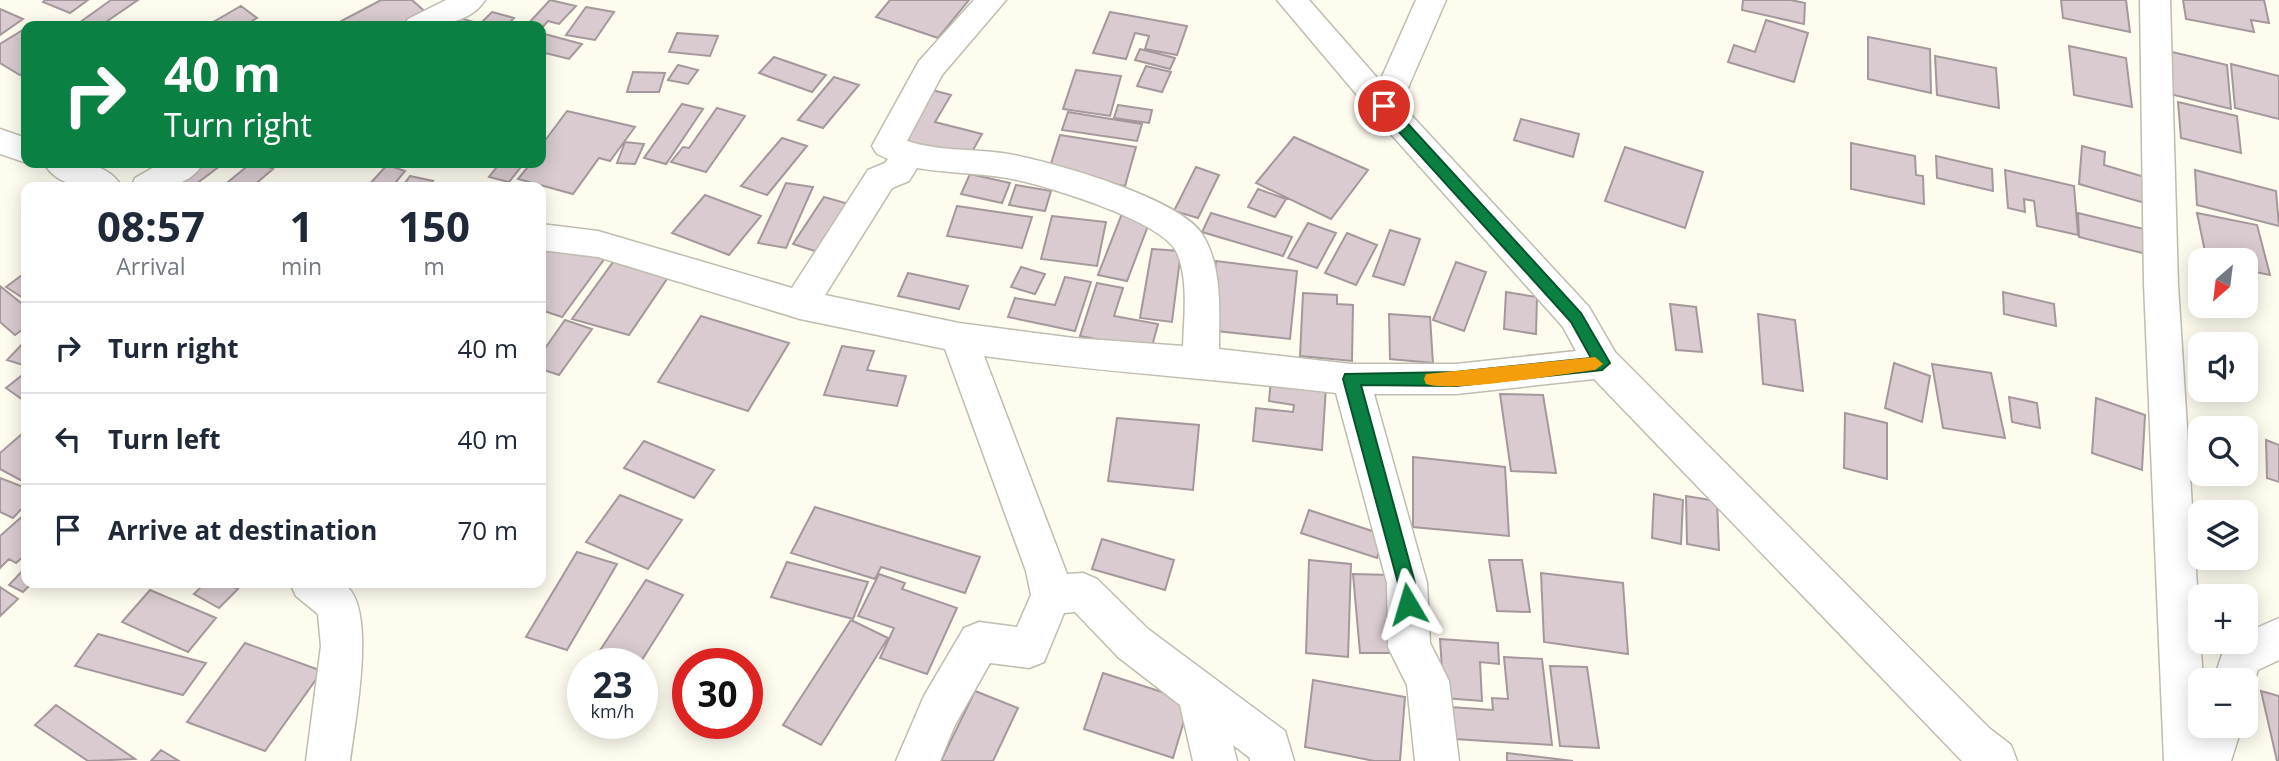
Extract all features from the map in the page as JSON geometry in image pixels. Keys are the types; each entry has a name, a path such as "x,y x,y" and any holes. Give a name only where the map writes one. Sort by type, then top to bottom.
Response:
{"street":[{"path":"991,0 930,69 888,146 908,156 1009,167 1094,191 1172,224 1189,239 1198,268 1201,362"},
{"path":"1292,0 1384,106 1576,317 1602,363 1734,494 1974,743 1995,761"},
{"path":"1384,106 1431,0"},
{"path":"2155,0 2161,297 2186,761"},
{"path":"425,21 447,4"},
{"path":"0,141 21,148"},
{"path":"800,305 880,179 897,172 908,156"},
{"path":"70,168 96,182"},
{"path":"155,182 179,168"},
{"path":"546,238 598,244 800,305 959,338 1073,353 1201,362 1351,379 1456,379 1602,363"},
{"path":"918,761 939,711 979,642 1029,648 1051,595 1046,571 959,338"},
{"path":"1351,379 1407,583 1409,647 1428,681 1437,761"},
{"path":"316,588 338,606 342,646 328,761"},
{"path":"1051,595 1083,592 1133,643 1200,696 1270,746 1272,761"},
{"path":"2238,668 2241,657 2279,638"},
{"path":"1200,696 1215,761"},
{"path":"2209,761 2216,738"}],"building":[{"path":"88,0 70,13 43,2"},
{"path":"111,0 138,0 107,21 82,21"},
{"path":"381,0 412,0 430,16 420,21 341,21"},
{"path":"550,0 576,6 559,24 531,21"},
{"path":"890,0 969,0 938,38 876,17"},
{"path":"1743,0 1791,0 1805,3 1804,24 1742,10"},
{"path":"2061,0 2126,0 2130,32 2063,18"},
{"path":"2183,0 2264,0 2269,23 2251,20 2254,32 2186,19"},
{"path":"241,6 257,18 252,21 215,21"},
{"path":"586,7 614,12 595,40 566,35"},
{"path":"0,9 23,19 0,35"},
{"path":"492,12 514,18 511,21 483,21"},
{"path":"1110,12 1187,26 1177,55 1145,49 1149,36 1135,33 1126,59 1093,53"},
{"path":"454,16 470,21 448,21"},
{"path":"1766,20 1808,33 1794,82 1728,62 1734,45 1755,52"},
{"path":"21,31 21,74 0,63 0,44"},
{"path":"677,33 718,36 710,56 669,52"},
{"path":"546,34 582,44 569,59 546,53"},
{"path":"1868,37 1930,49 1931,93 1868,79"},
{"path":"2069,46 2126,58 2132,107 2074,95"},
{"path":"1140,49 1175,58 1170,69 1135,60"},
{"path":"2168,51 2227,65 2231,109 2170,94"},
{"path":"1935,56 1996,68 1999,108 1937,95"},
{"path":"774,57 826,75 812,92 759,73"},
{"path":"2231,64 2279,76 2279,119 2235,108"},
{"path":"678,65 698,70 688,84 668,80"},
{"path":"1146,66 1171,72 1162,92 1137,86"},
{"path":"1076,70 1121,76 1110,116 1063,109"},
{"path":"633,72 665,73 659,92 627,92"},
{"path":"834,77 859,85 823,128 798,120"},
{"path":"932,90 951,95 935,122 982,134 968,159 901,142"},
{"path":"2178,102 2237,116 2241,153 2181,138"},
{"path":"682,104 703,109 666,164 644,158"},
{"path":"1118,105 1152,110 1149,123 1114,118"},
{"path":"717,108 745,116 706,172 671,162 683,147 689,148"},
{"path":"567,111 635,127 610,161 599,158 573,194 546,187 546,182 518,179 527,168 546,168 546,139"},
{"path":"1068,112 1142,124 1137,141 1062,130"},
{"path":"1521,119 1579,134 1573,157 1514,140"},
{"path":"1060,135 1136,147 1125,186 1048,173"},
{"path":"1294,137 1368,170 1331,219 1256,183"},
{"path":"782,138 807,146 767,195 741,186"},
{"path":"625,142 644,144 635,164 617,163"},
{"path":"1851,143 1915,156 1916,175 1923,176 1924,204 1851,189"},
{"path":"2082,146 2105,152 2104,165 2148,178 2148,204 2079,184"},
{"path":"1625,147 1703,172 1685,228 1605,201"},
{"path":"1936,156 1992,169 1993,191 1937,178"},
{"path":"1196,167 1219,175 1198,218 1174,211"},
{"path":"187,168 217,168 199,182 168,182"},
{"path":"245,168 273,169 258,182 228,182"},
{"path":"384,168 405,171 396,182 372,182"},
{"path":"496,168 520,168 509,182 489,177"},
{"path":"2005,170 2074,186 2078,235 2037,226 2034,201 2024,199 2025,212 2008,208"},
{"path":"2195,170 2276,191 2279,226 2197,205"},
{"path":"970,174 1010,183 1002,203 961,194"},
{"path":"410,176 433,181 432,182 406,182"},
{"path":"786,183 813,187 786,248 758,243"},
{"path":"1016,185 1051,191 1045,211 1009,205"},
{"path":"1258,189 1286,199 1275,217 1248,207"},
{"path":"705,195 761,216 729,255 672,233"},
{"path":"824,197 849,204 818,252 793,244"},
{"path":"957,206 1032,217 1022,248 947,236"},
{"path":"1123,211 1151,218 1127,281 1098,275"},
{"path":"1211,213 1292,237 1283,256 1202,232"},
{"path":"2078,213 2152,231 2154,256 2079,237"},
{"path":"2197,213 2257,225 2270,275 2258,273 2258,248 2204,248"},
{"path":"1052,216 1106,222 1097,266 1041,259"},
{"path":"1308,223 1336,233 1317,268 1288,258"},
{"path":"1390,230 1420,239 1404,285 1373,276"},
{"path":"1347,233 1377,245 1356,285 1325,273"},
{"path":"548,241 605,258 562,317 546,312"},
{"path":"1152,249 1181,251 1172,322 1140,318"},
{"path":"616,258 671,273 629,335 572,319"},
{"path":"1216,261 1297,271 1290,339 1207,330"},
{"path":"1456,262 1486,272 1464,331 1433,320"},
{"path":"1021,267 1045,274 1035,294 1011,287"},
{"path":"908,273 968,286 959,309 898,296"},
{"path":"21,276 21,297 6,287"},
{"path":"1065,277 1091,282 1075,331 1008,317 1015,298 1055,305"},
{"path":"1097,283 1123,288 1114,316 1158,324 1151,350 1080,336"},
{"path":"0,286 21,303 21,331 15,335 0,322"},
{"path":"1506,292 1537,297 1536,334 1504,329"},
{"path":"2003,292 2054,304 2056,326 2004,314"},
{"path":"1303,293 1337,295 1337,304 1353,305 1352,361 1300,356"},
{"path":"1670,304 1696,307 1702,352 1676,350"},
{"path":"1389,314 1430,317 1433,363 1390,359"},
{"path":"1758,314 1795,320 1803,391 1763,384"},
{"path":"701,316 789,343 748,411 658,382"},
{"path":"565,320 592,329 559,375 546,371 546,347"},
{"path":"21,345 21,364 7,360"},
{"path":"842,346 874,351 867,370 906,376 897,406 824,395"},
{"path":"1894,363 1930,376 1922,422 1885,408"},
{"path":"1932,364 1991,373 2005,438 1943,428"},
{"path":"21,376 21,398 6,388"},
{"path":"1271,379 1326,386 1322,450 1253,441 1256,408 1293,412 1294,405 1269,401"},
{"path":"1500,394 1543,395 1556,473 1511,471"},
{"path":"2009,397 2037,403 2040,428 2012,422"},
{"path":"2096,398 2145,415 2142,470 2092,453"},
{"path":"1845,413 1887,423 1887,479 1844,468"},
{"path":"1117,418 1199,425 1193,490 1108,481"},
{"path":"21,435 21,480 0,469 0,453"},
{"path":"2266,440 2279,445 2279,482 2267,478"},
{"path":"644,441 714,470 694,498 624,468"},
{"path":"1413,457 1505,467 1509,536 1413,527"},
{"path":"0,478 21,486 21,509 13,518 0,512"},
{"path":"1654,494 1683,500 1681,544 1652,538"},
{"path":"620,495 682,520 648,569 586,542"},
{"path":"1686,496 1717,501 1719,550 1687,544"},
{"path":"815,507 980,557 965,593 881,567 875,579 791,553"},
{"path":"1309,510 1384,535 1377,558 1301,533"},
{"path":"21,517 21,558 16,563 9,559 0,568 0,536"},
{"path":"1102,539 1174,560 1165,590 1092,569"},
{"path":"577,552 617,564 567,650 526,637"},
{"path":"1309,560 1351,564 1348,657 1306,653"},
{"path":"1489,560 1522,560 1530,612 1497,611"},
{"path":"787,562 868,582 853,619 771,597"},
{"path":"21,572 21,588 27,588 23,592 9,585"},
{"path":"1541,573 1623,583 1628,654 1544,642"},
{"path":"879,574 905,583 902,589 957,608 927,674 880,658 894,628 858,616"},
{"path":"1353,574 1390,575 1399,653 1360,653"},
{"path":"646,580 683,595 649,648 602,648"},
{"path":"0,587 18,599 0,616"},
{"path":"200,588 238,589 219,608 194,594"},
{"path":"150,590 216,618 188,652 122,622"},
{"path":"851,620 888,638 821,745 783,725"},
{"path":"98,634 206,663 183,695 75,666"},
{"path":"1440,639 1498,643 1499,664 1480,662 1482,701 1444,698"},
{"path":"245,643 322,671 265,751 187,722"},
{"path":"1504,657 1542,659 1552,745 1454,739 1451,707 1493,710 1492,698 1508,699"},
{"path":"1550,666 1587,667 1599,748 1560,746"},
{"path":"1103,673 1190,701 1173,758 1084,729"},
{"path":"1313,680 1405,697 1400,761 1374,761 1305,747"},
{"path":"975,691 1018,708 993,761 941,761"},
{"path":"2261,691 2279,696 2279,761 2277,761"},
{"path":"56,705 135,759 88,761 35,725"},
{"path":"161,750 179,761 151,761"},
{"path":"1507,753 1573,761 1507,761"}],"slow traffic":[{"path":"1431,379 1456,379 1595,364"}],"route":[{"path":"1384,106 1576,317 1602,363 1456,379 1351,379 1407,583 1408,604"}]}
